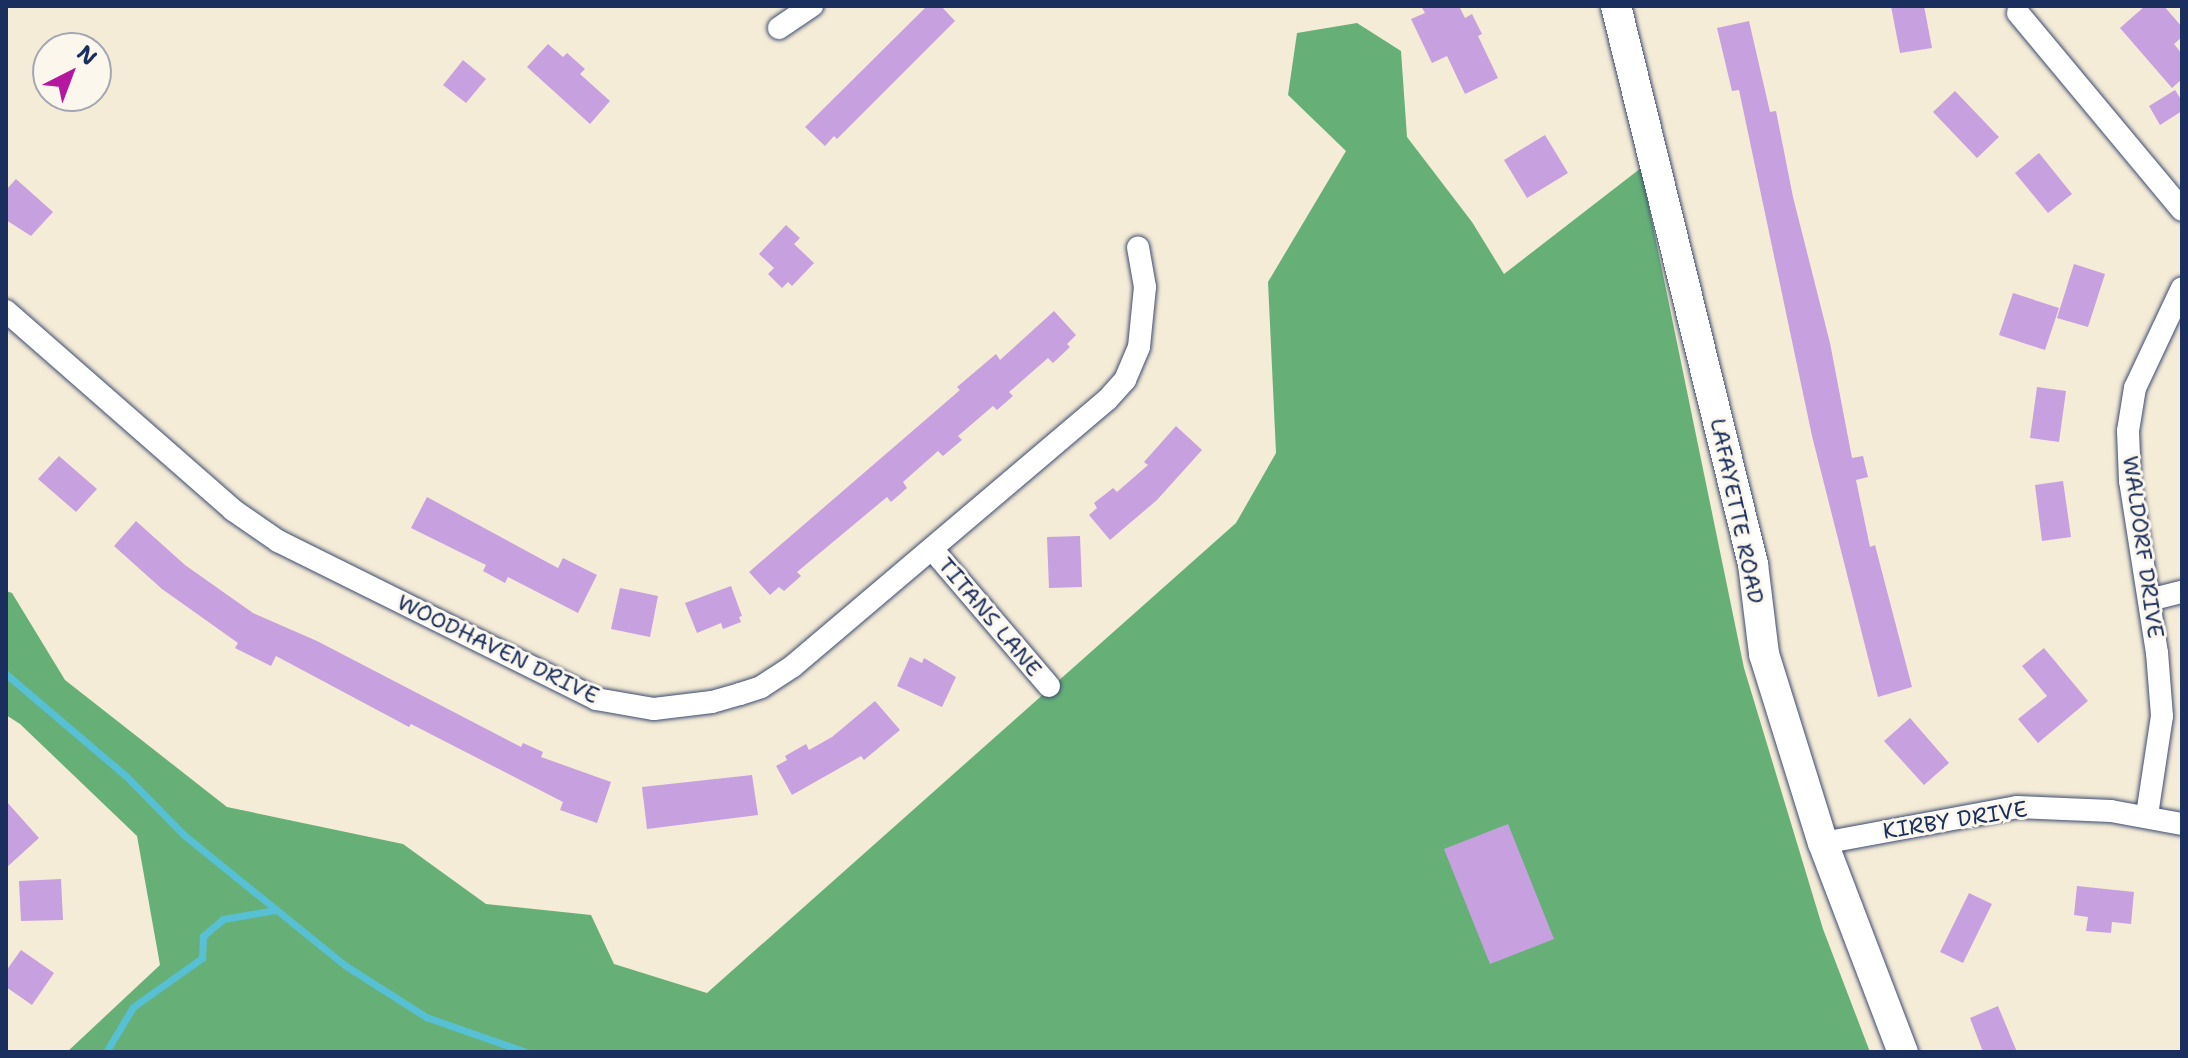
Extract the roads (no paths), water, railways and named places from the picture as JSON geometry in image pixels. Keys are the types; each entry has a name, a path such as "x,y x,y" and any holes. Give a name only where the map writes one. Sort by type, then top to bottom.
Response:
{"main road":[{"name":"LAFAYETTE ROAD","path":"1616,6 1753,564 1764,654 1823,843 1903,1052"}],"street":[{"path":"779,28 812,6"},
{"path":"2018,13 2182,210"},
{"name":"WOODHAVEN DRIVE","path":"6,311 233,510 278,541 596,699 654,709 712,702 761,687 793,666 1107,400 1125,380 1143,324 1145,287 1138,248"},
{"name":"WALDORF DRIVE","path":"2147,815 2162,716 2149,600 2130,481 2128,431 2135,388 2148,352 2182,288"},
{"name":"TITANS LANE","path":"932,549 1049,686"},
{"path":"2149,600 2182,592"},
{"name":"KIRBY DRIVE","path":"1823,843 2017,807 2147,815 2182,824"}],"waterway":[{"path":"6,674 126,776 184,835 346,966 426,1017 526,1052"},
{"path":"106,1052 133,1007 202,958 203,936 223,919 275,910"}]}
